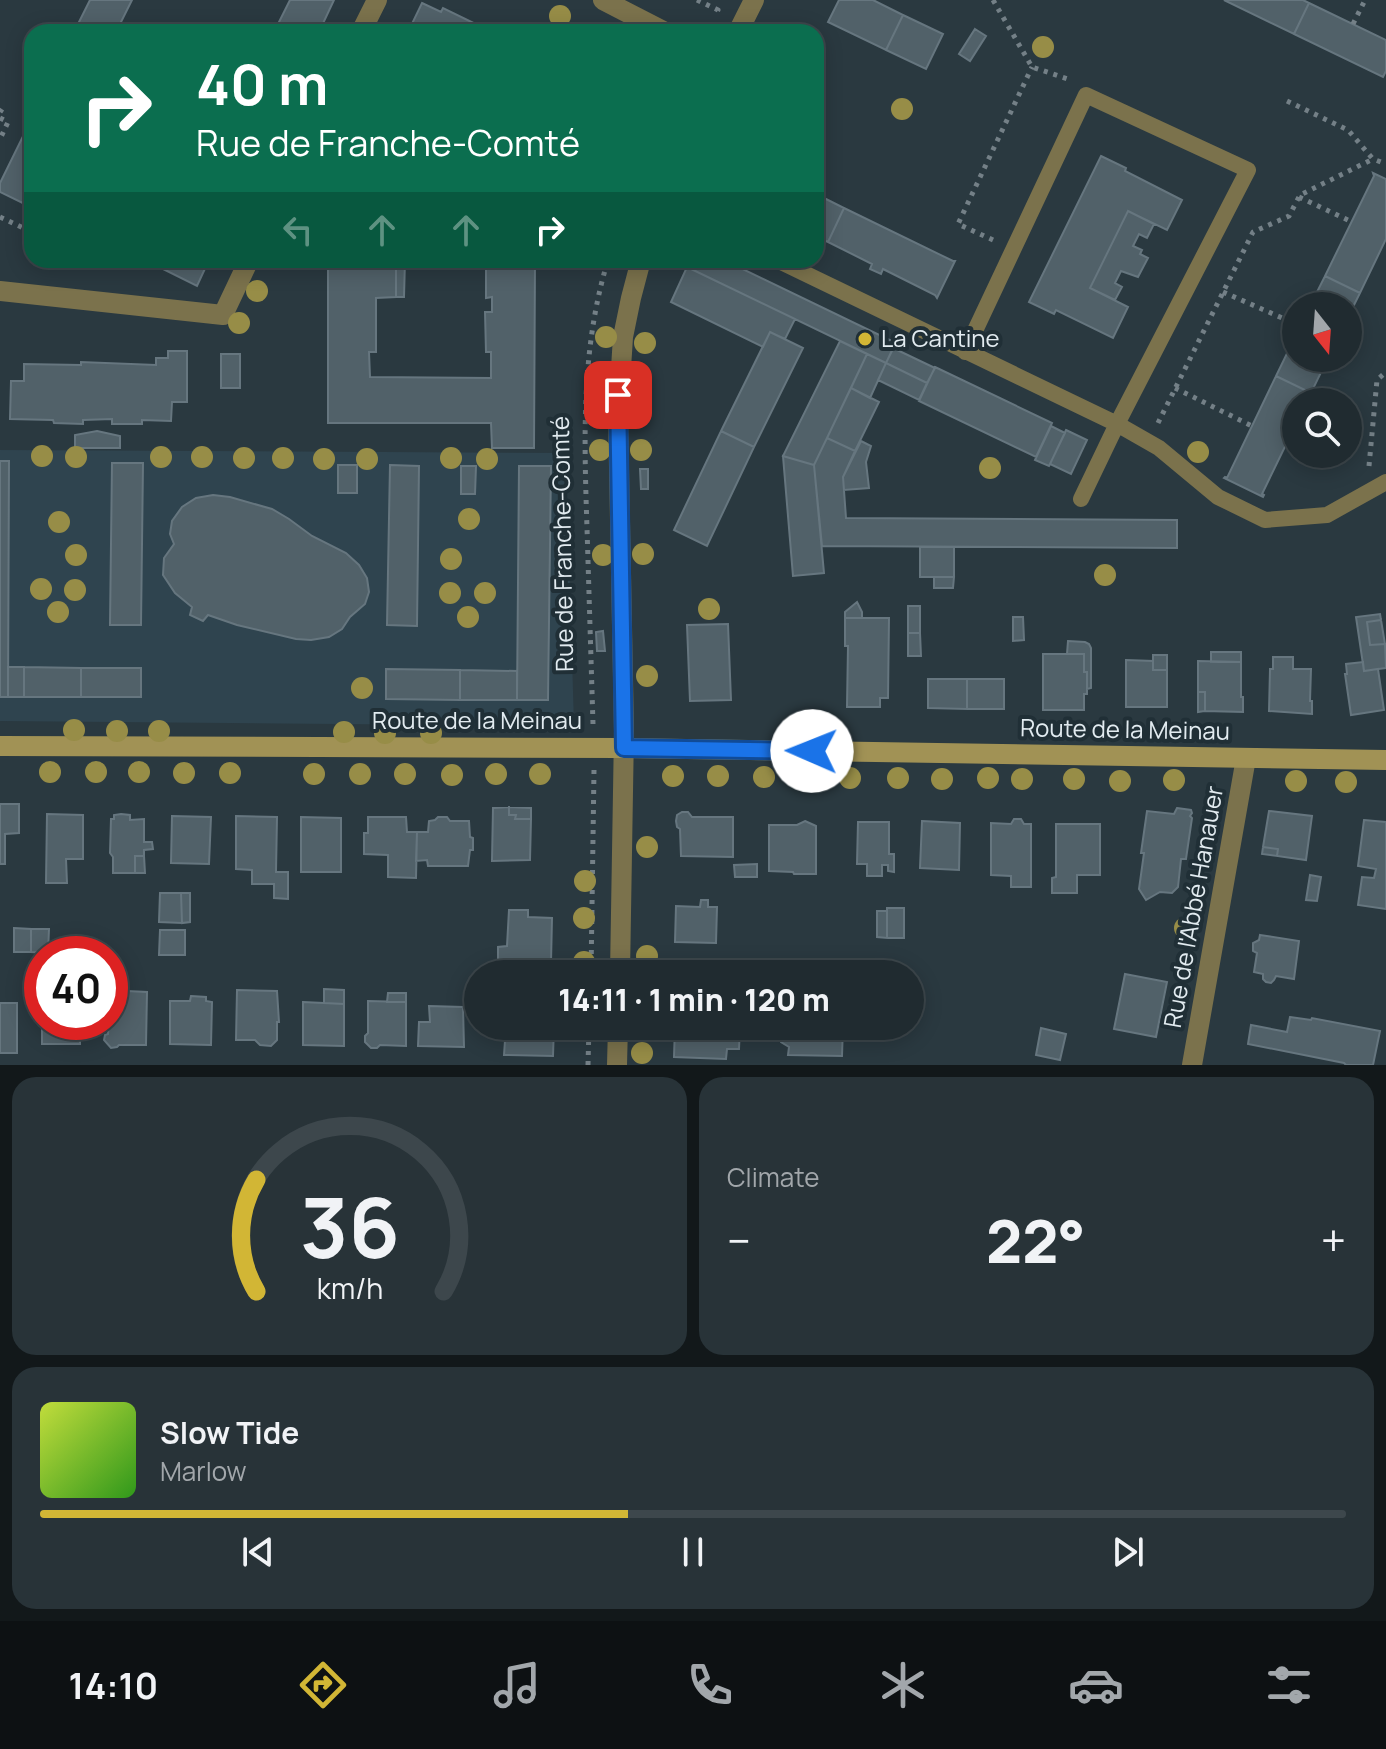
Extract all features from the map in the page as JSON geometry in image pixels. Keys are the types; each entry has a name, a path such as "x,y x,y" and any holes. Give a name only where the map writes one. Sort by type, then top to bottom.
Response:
{"street":[{"path":"365,24 377,0"},
{"path":"603,0 650,24"},
{"path":"742,24 754,0"},
{"path":"0,291 223,315 245,268"},
{"path":"620,960 624,748 618,402 623,337 639,268"},
{"name":"Route de la Meinau","path":"0,746 624,748 1386,760"},
{"name":"Rue de l'Abbé Hanauer","path":"1192,1065 1246,758"},
{"path":"617,1065 618,1040"}],"lane":[{"path":"965,352 1086,95 1248,170 1081,499"},
{"path":"793,268 1117,424 1159,448 1218,497 1265,520 1327,515 1383,484"}],"path":[{"path":"697,0 718,10"},
{"path":"993,0 1032,67 1080,83 1086,95"},
{"path":"1353,24 1365,0"},
{"path":"1014,249 958,224 1032,67"},
{"path":"1287,101 1348,130 1373,159 1386,164"},
{"path":"0,139 8,122 1,113"},
{"path":"1148,442 1253,232 1289,216 1300,195 1373,159"},
{"path":"1299,197 1352,222"},
{"path":"0,217 24,228"},
{"name":"Rue de Franche-Comté","path":"591,960 594,748 585,408 588,352 606,268"},
{"path":"1223,292 1282,318"},
{"path":"1383,484 1368,465 1377,380 1386,372"},
{"path":"1175,388 1252,426"},
{"path":"588,1065 589,1040"}],"shaded area":[{"path":"0,450 566,453 574,726 0,721"}],"building":[{"path":"90,0 132,0 120,24 78,24"},
{"path":"290,0 334,0 323,24 278,24"},
{"path":"839,0 873,0 903,15 886,50 828,22"},
{"path":"1224,0 1303,0 1309,3 1294,34"},
{"path":"422,3 441,12 443,8 476,24 412,24"},
{"path":"1309,3 1386,40 1386,71 1383,77 1294,34"},
{"path":"903,15 943,34 926,69 886,50"},
{"path":"975,29 986,36 970,61 959,54"},
{"path":"24,134 24,204 0,192 0,183"},
{"path":"1101,156 1182,200 1167,230 1128,211 1090,288 1128,307 1113,338 1056,310 1054,314 1029,302"},
{"path":"1373,173 1386,179 1386,239 1358,292 1325,276"},
{"path":"824,198 844,208 828,242 824,240"},
{"path":"844,208 955,261 937,298 883,269 881,274 870,269 872,264 828,242"},
{"path":"1128,211 1154,224 1147,238 1139,234 1133,246 1142,250 1140,254 1148,258 1138,277 1121,271 1115,283 1122,287 1115,300 1090,288"},
{"path":"161,268 205,268 197,286"},
{"path":"328,268 396,268 396,297 376,298 376,352 369,352 370,377 491,378 491,352 486,352 485,312 492,312 492,297 486,298 486,268 535,268 534,448 492,448 491,423 328,423"},
{"path":"396,268 405,268 404,297 396,297"},
{"path":"689,268 741,268 896,343 886,363"},
{"path":"689,268 795,319 785,339 770,332 763,347 671,302"},
{"path":"1325,276 1358,292 1317,292"},
{"path":"770,332 803,348 754,447 721,431"},
{"path":"840,341 867,354 814,465 783,456"},
{"path":"893,348 935,368 927,383 886,363"},
{"path":"168,351 187,351 187,402 172,402 171,421 142,420 142,424 112,424 112,419 83,420 83,424 10,419 11,381 24,381 24,364 81,365 81,362 156,365 156,358 168,358"},
{"path":"221,354 240,354 240,388 221,388"},
{"path":"867,354 886,363 870,398 851,388"},
{"path":"886,363 927,383 919,400 878,380"},
{"path":"1282,364 1282,372 1321,372 1313,388 1301,388 1276,376"},
{"path":"935,367 1052,423 1036,457 919,401"},
{"path":"1276,376 1301,388 1282,388 1282,453 1263,497 1224,478 1227,478"},
{"path":"851,388 879,402 855,451 827,438"},
{"path":"1051,426 1065,433 1049,466 1035,460"},
{"path":"1066,430 1087,440 1071,474 1050,464"},
{"path":"97,431 120,436 120,448 75,448 75,435"},
{"path":"721,431 754,447 707,546 674,530"},
{"path":"827,438 855,451 843,477 846,518 1177,520 1177,548 822,546 814,465"},
{"path":"861,441 871,446 866,462 869,488 844,490 843,477"},
{"path":"783,456 814,465 824,573 793,576"},
{"path":"0,461 9,461 8,697 0,697"},
{"path":"112,463 143,463 141,625 110,625"},
{"path":"338,465 357,465 357,493 338,493"},
{"path":"390,465 419,466 417,626 387,625"},
{"path":"461,466 476,466 475,494 461,494"},
{"path":"519,466 551,466 548,700 517,700"},
{"path":"640,469 648,469 648,489 641,489"},
{"path":"213,495 272,509 312,536 346,553 367,578 369,592 365,604 342,629 329,637 311,640 237,625 208,615 203,621 190,615 192,607 175,593 163,575 164,558 174,544 170,534 172,521 182,507 196,498"},
{"path":"920,547 954,547 954,577 920,577"},
{"path":"934,577 954,577 953,588 934,588"},
{"path":"857,602 862,618 845,618 845,612"},
{"path":"908,606 920,606 920,633 908,633"},
{"path":"1380,614 1381,620 1367,622 1370,645 1385,644 1386,668 1364,671 1356,617"},
{"path":"1013,617 1023,617 1024,640 1013,641"},
{"path":"845,618 889,618 888,698 880,698 880,707 847,707"},
{"path":"1381,620 1385,644 1370,645 1367,622"},
{"path":"728,624 731,700 690,701 687,625"},
{"path":"603,631 605,651 597,651 596,632"},
{"path":"908,633 920,633 921,656 908,656"},
{"path":"1068,641 1085,642 1091,648 1091,688 1087,689 1084,654 1067,654"},
{"path":"1211,652 1241,652 1241,662 1211,662"},
{"path":"1043,654 1084,654 1087,694 1084,694 1084,710 1043,710"},
{"path":"1153,655 1167,655 1167,670 1153,670"},
{"path":"1273,657 1293,657 1293,669 1311,669 1312,714 1269,711"},
{"path":"1126,660 1153,661 1153,670 1167,670 1167,707 1126,707"},
{"path":"1198,661 1241,662 1243,712 1205,711 1205,692 1198,692"},
{"path":"1363,662 1364,671 1378,669 1384,710 1351,715 1346,664"},
{"path":"8,667 24,667 24,697 8,697"},
{"path":"24,667 81,668 81,697 24,697"},
{"path":"81,668 141,668 141,697 81,697"},
{"path":"386,669 460,670 460,700 386,699"},
{"path":"460,670 517,671 517,700 460,700"},
{"path":"928,679 967,679 967,709 928,708"},
{"path":"967,679 1004,679 1004,709 967,709"},
{"path":"1198,692 1205,692 1205,711 1198,712"},
{"path":"0,804 19,804 19,833 5,834 5,864 0,864"},
{"path":"509,807 531,808 531,819 515,819 516,815 509,815"},
{"path":"509,807 509,815 516,815 515,819 531,819 530,860 492,861 493,808"},
{"path":"1177,808 1191,810 1192,813 1186,859 1181,859 1178,887 1172,893 1160,892 1146,900 1139,889 1147,811 1174,814"},
{"path":"1269,811 1312,816 1306,860 1277,856 1278,849 1263,847"},
{"path":"688,812 692,817 733,817 733,857 681,856 680,829 676,821 677,815"},
{"path":"47,814 83,815 83,859 66,859 67,883 46,883"},
{"path":"121,814 130,815 130,820 144,819 144,842 152,842 153,849 144,850 144,856 135,856 135,873 113,873 111,819"},
{"path":"172,816 211,817 209,864 171,863"},
{"path":"236,816 277,817 276,872 288,872 288,899 274,898 274,884 252,884 252,870 236,869"},
{"path":"301,817 341,818 341,872 301,872"},
{"path":"368,817 406,817 407,832 417,832 416,878 388,877 388,855 364,854"},
{"path":"447,817 450,821 469,821 473,850 470,850 468,866 428,866 427,860 416,861 417,832 428,832 429,821"},
{"path":"1014,819 1031,824 1031,887 1011,887 1011,876 991,875 991,823 1011,824"},
{"path":"1364,820 1386,822 1386,909 1358,905 1362,877 1374,878 1376,869 1358,866"},
{"path":"805,821 816,826 816,874 769,871 769,825 797,825"},
{"path":"922,821 960,823 959,870 920,868"},
{"path":"858,822 889,822 889,854 894,854 894,872 888,871 888,865 882,865 882,876 867,876 867,864 857,864"},
{"path":"1056,824 1100,824 1100,875 1077,875 1077,893 1052,893 1052,878 1056,877"},
{"path":"1263,847 1278,849 1277,856 1262,854"},
{"path":"135,856 144,856 145,873 135,873"},
{"path":"757,864 757,877 735,877 734,865"},
{"path":"1310,875 1321,877 1317,901 1306,900"},
{"path":"160,893 181,893 182,923 159,922"},
{"path":"181,893 190,893 190,922 182,923"},
{"path":"701,900 708,900 708,907 717,907 716,943 675,942 676,906 700,907"},
{"path":"887,908 904,908 904,938 887,938"},
{"path":"509,910 528,910 528,917 552,918 551,960 498,960 498,947 507,946"},
{"path":"877,911 887,911 887,938 877,937"},
{"path":"14,928 31,929 31,936 24,936 24,952 14,952"},
{"path":"31,929 49,929 49,936 31,936"},
{"path":"160,930 185,930 185,955 159,955"},
{"path":"1260,935 1299,941 1294,979 1276,976 1271,983 1263,979 1263,974 1254,972 1257,953 1253,951 1253,943 1259,940"},
{"path":"1125,974 1167,982 1156,1037 1114,1029"},
{"path":"324,989 344,990 344,1004 324,1003"},
{"path":"237,990 277,991 279,1022 277,1040 271,1046 260,1045 255,1040 236,1040"},
{"path":"128,991 147,992 146,1045 111,1048 104,1040 128,1040"},
{"path":"388,993 406,993 406,1002 387,1002"},
{"path":"191,996 206,997 206,1001 212,1002 211,1045 170,1044 170,1001 190,1001"},
{"path":"368,1001 406,1002 406,1046 380,1045 371,1048 365,1042"},
{"path":"303,1002 344,1004 344,1046 303,1045"},
{"path":"0,1003 17,1003 17,1053 0,1053"},
{"path":"429,1006 463,1007 464,1047 418,1046 419,1022 430,1022"},
{"path":"1290,1017 1380,1031 1373,1065 1346,1065 1248,1044 1251,1025 1287,1032"},
{"path":"1041,1028 1066,1034 1060,1060 1036,1055"},
{"path":"42,1040 80,1040 80,1044 42,1044"},
{"path":"505,1040 554,1040 553,1056 504,1055"},
{"path":"675,1040 739,1040 739,1049 727,1049 726,1059 674,1057"},
{"path":"843,1040 842,1056 788,1055 789,1047 781,1042"}],"place":[{"name":"La Cantine","path":"865,339"}],"route":[{"path":"618,395 624,748 812,751"}]}
